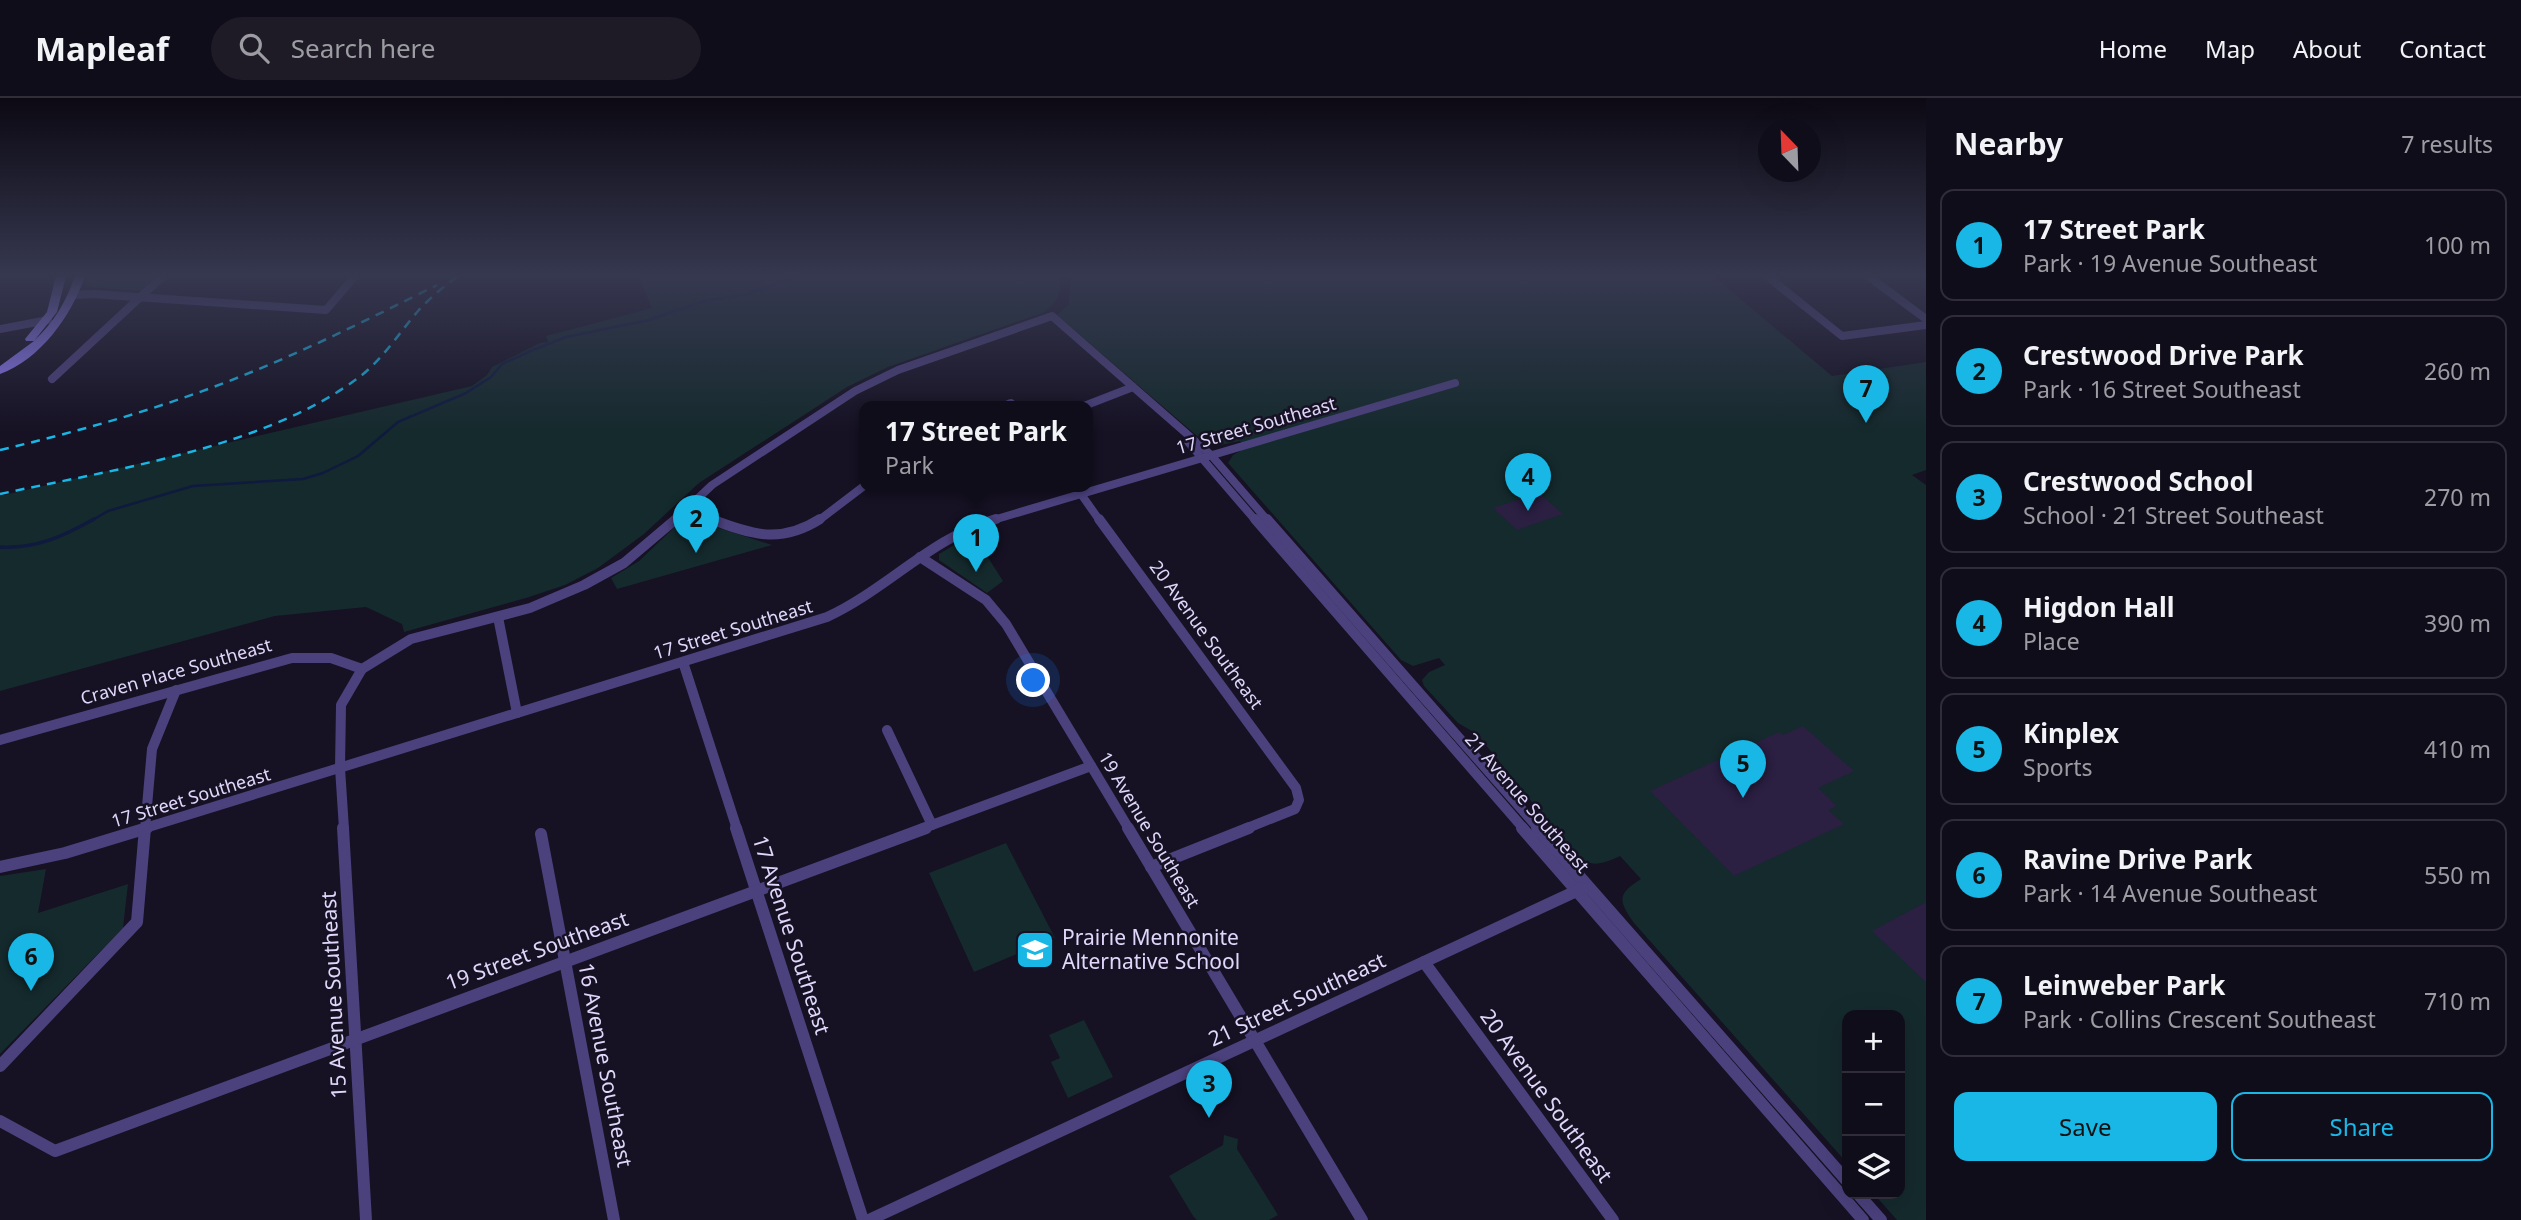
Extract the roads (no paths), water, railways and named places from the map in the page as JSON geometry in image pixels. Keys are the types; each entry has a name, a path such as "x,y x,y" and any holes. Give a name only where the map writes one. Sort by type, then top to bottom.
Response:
{"main road":[{"path":"0,371 6,361 40,328"},
{"path":"6,361 54,328"}],"street":[{"path":"52,379 107,328"},
{"name":"21 Avenue Southeast","path":"685,508 712,485 855,391 898,370 1017,328"},
{"name":"21 Avenue Southeast","path":"1066,328 1207,456 1583,888 1863,1220"},
{"path":"1831,328 1842,337 1902,328"},
{"name":"17 Street Southeast","path":"1093,490 1455,383"},
{"path":"1093,403 1133,387"},
{"path":"362,669 411,639 530,608 604,575 655,538 685,508 771,536 798,531 859,489"},
{"name":"17 Street Southeast","path":"0,867 65,853 846,610 939,543 978,524 1087,492"},
{"name":"20 Avenue Southeast","path":"1080,494 1296,788 1299,800 1295,809 1150,867"},
{"name":"19 Avenue Southeast","path":"920,557 986,600 997,611 1362,1220"},
{"path":"498,617 517,713"},
{"name":"Craven Place Southeast","path":"0,740 292,658 331,659 362,669"},
{"name":"17 Avenue Southeast","path":"683,662 863,1220"},
{"name":"15 Avenue Southeast","path":"362,669 341,705 340,768 366,1220"},
{"path":"0,1066 137,922 152,749 176,690"},
{"path":"887,730 932,825"},
{"name":"19 Street Southeast","path":"0,1121 55,1151 1091,766"},
{"name":"16 Avenue Southeast","path":"541,834 614,1220"},
{"name":"21 Avenue Southeast","path":"1583,888 1842,1175"},
{"name":"21 Street Southeast","path":"869,1220 1583,888"},
{"name":"20 Avenue Southeast","path":"1424,962 1612,1220"},
{"path":"1862,1199 1881,1220"}],"waterway":[{"path":"91,521 108,511 193,486 303,479 323,473 358,456 398,422 466,393 491,377 502,364 566,337 608,328"},
{"path":"0,547 38,544 94,519"}],"railway":[{"path":"0,450 169,403 251,372 349,328"},
{"path":"0,494 140,465 236,438 282,421 324,400 362,375 404,328"}],"place":[{"name":"Leinweber Park","path":"1866,423"},
{"name":"Higdon Hall","path":"1528,511"},
{"name":"Crestwood Drive Park","path":"696,553"},
{"name":"17 Street Park","path":"976,572"},
{"name":"Kinplex","path":"1743,798"},
{"name":"Prairie Mennonite Alternative School","path":"1035,950"},
{"name":"Ravine Drive Park","path":"31,991"},
{"name":"Crestwood School","path":"1209,1118"}]}
